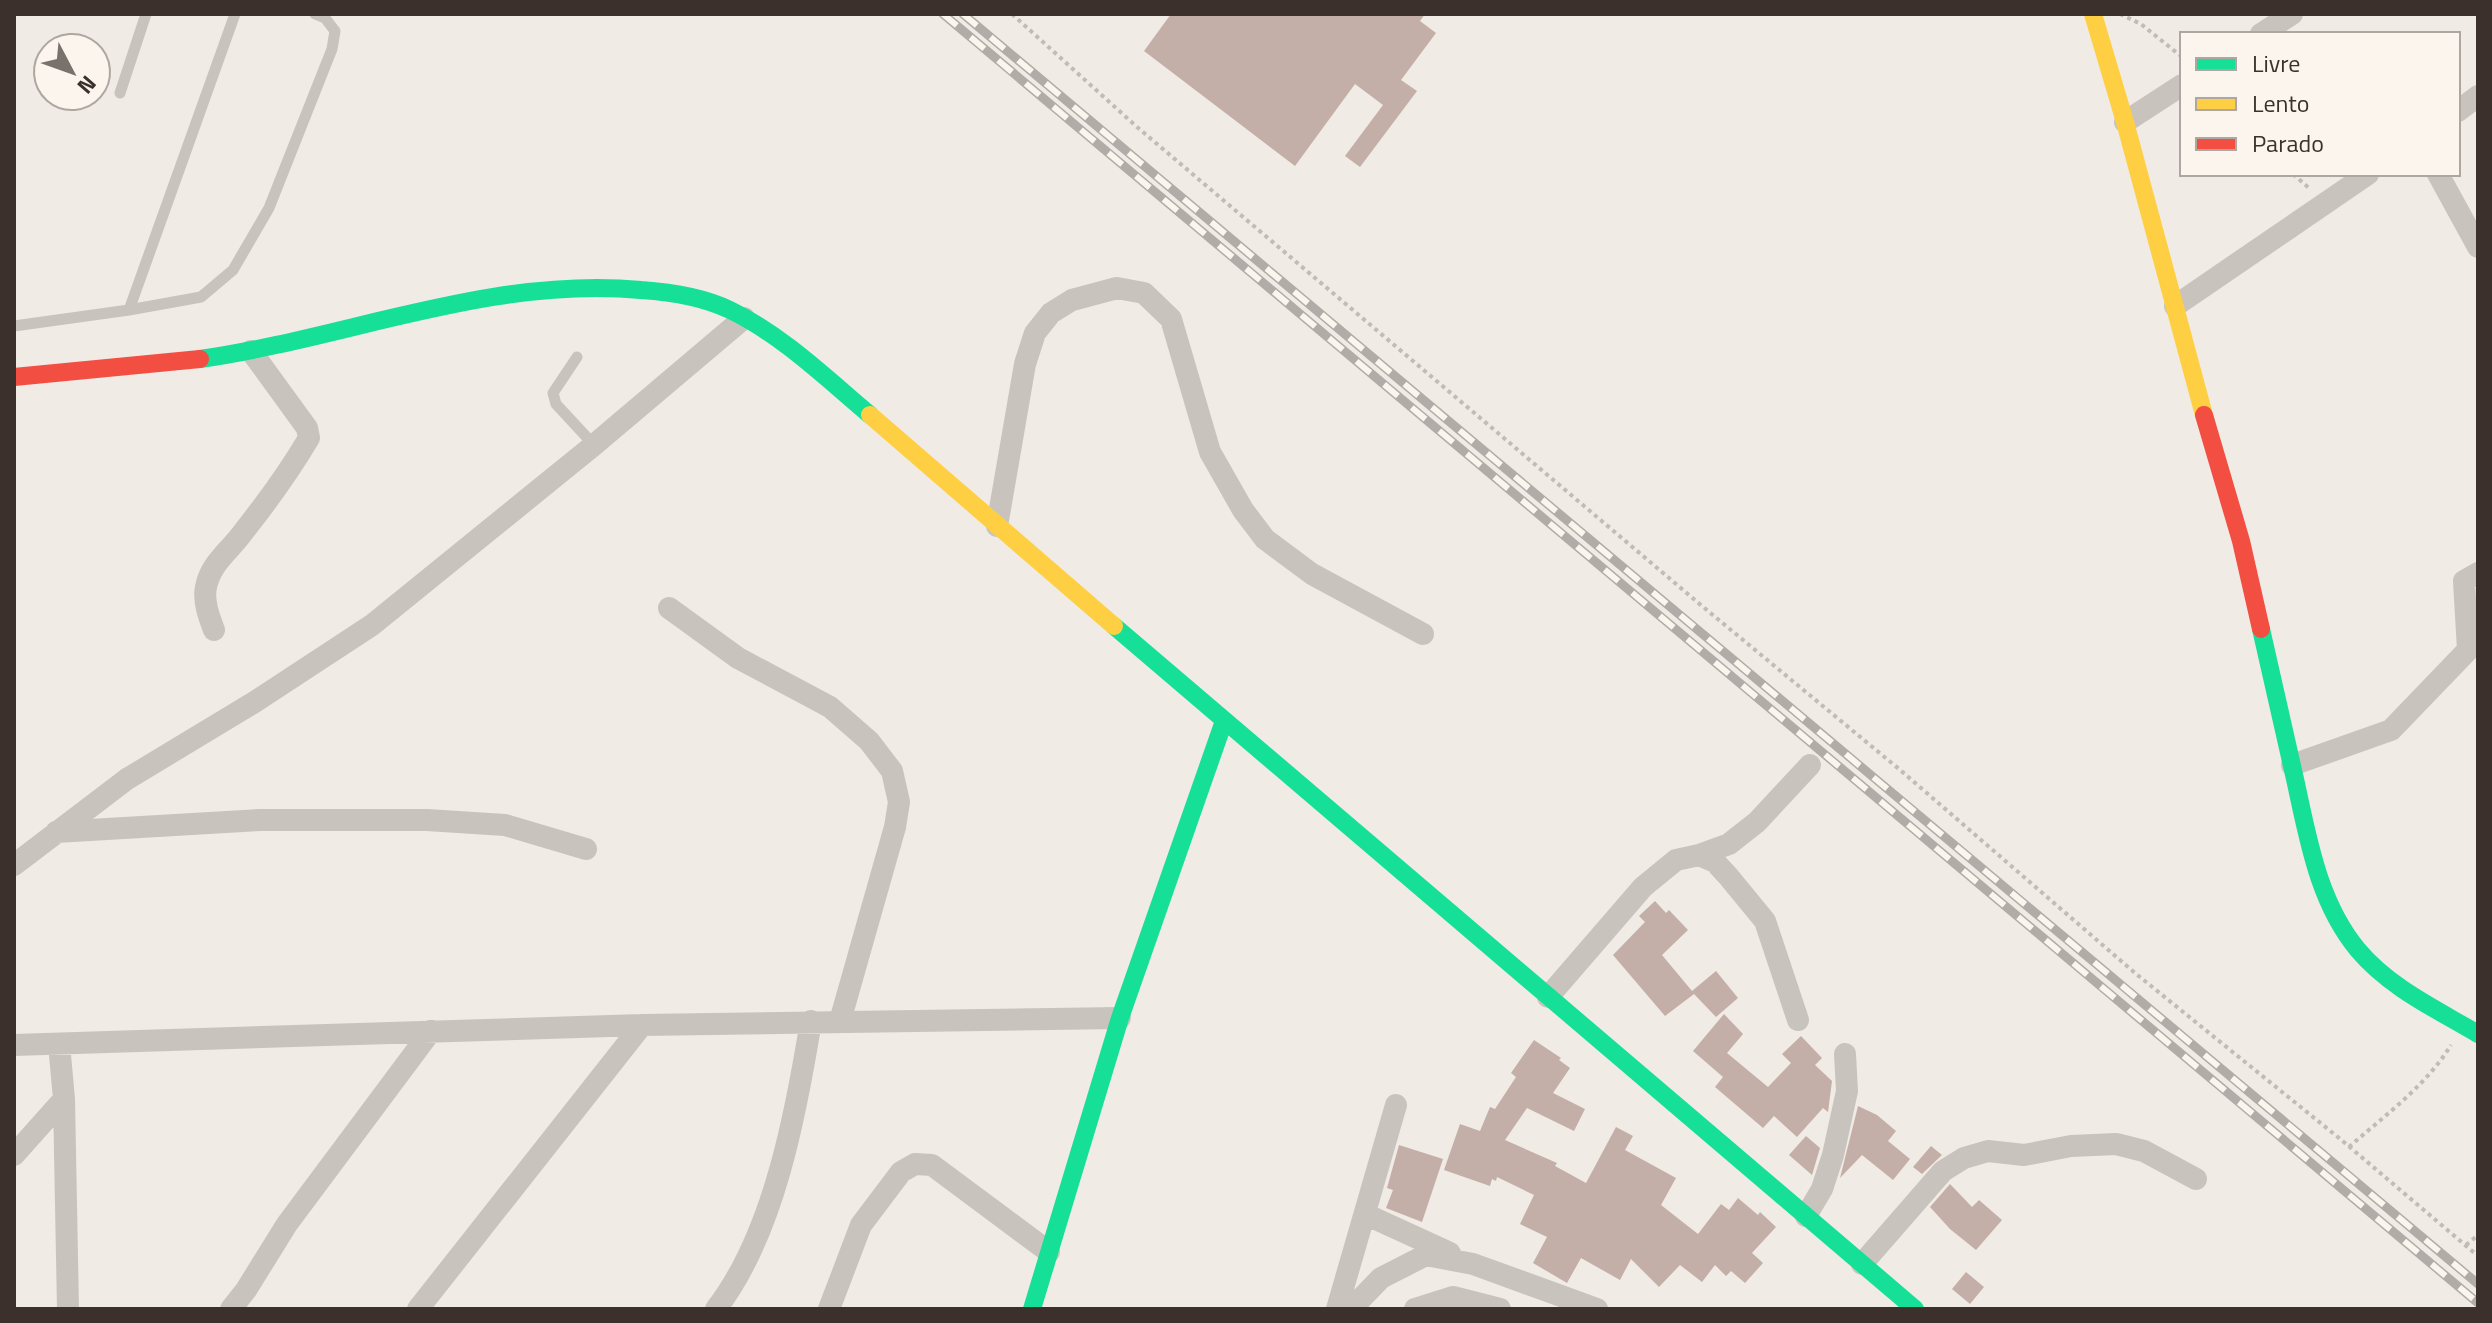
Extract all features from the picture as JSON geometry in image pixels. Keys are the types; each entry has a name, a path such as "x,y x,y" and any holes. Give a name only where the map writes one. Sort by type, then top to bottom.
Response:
{"street":[{"path":"2093,14 2241,541 2314,863 2334,916 2357,949 2378,971 2403,990 2473,1028"},
{"path":"2264,32 2292,14"},
{"path":"2125,122 2180,86"},
{"path":"2460,110 2478,96"},
{"path":"2175,306 2365,176"},
{"path":"2439,176 2478,247"},
{"path":"14,377 120,368 251,351 424,310 562,288 630,287 712,302 744,318 798,355 1862,1264 1908,1307"},
{"path":"997,526 1025,364 1035,333 1051,313 1072,300 1117,288 1144,293 1171,319 1210,452 1243,510 1265,539 1312,574 1423,634"},
{"path":"14,865 127,779 253,703 372,625 594,445 744,318"},
{"path":"214,630 207,611 205,590 213,567 243,534 309,438 307,428 251,351"},
{"path":"2292,765 2391,730 2402,719 2468,650 2464,581 2478,573"},
{"path":"669,608 738,658 830,707 869,741 892,771 899,802 895,827 840,1021"},
{"path":"1032,1309 1120,1018 1224,721"},
{"path":"1548,997 1643,887 1676,860 1729,844 1757,822 1810,765"},
{"path":"56,832 260,820 427,820 505,825 586,849"},
{"path":"1699,855 1715,862 1765,921 1798,1020"},
{"path":"14,1045 642,1025 1120,1018"},
{"path":"716,1309 732,1289 762,1222 799,1094 811,1021"},
{"path":"418,1309 642,1025"},
{"path":"231,1309 287,1224 431,1031"},
{"path":"59,1044 64,1099 68,1309"},
{"path":"1806,1216 1822,1189 1833,1155 1847,1091 1845,1054"},
{"path":"14,1155 64,1099"},
{"path":"1337,1309 1396,1105"},
{"path":"1862,1264 1943,1171 1964,1158 1988,1151 2024,1155 2071,1146 2116,1144 2144,1151 2196,1179"},
{"path":"829,1309 861,1225 901,1172 915,1164 932,1165 1049,1252"},
{"path":"1365,1214 1473,1264 1585,1307"},
{"path":"1351,1309 1381,1278 1426,1255 1473,1264"},
{"path":"1415,1309 1453,1297 1500,1309"}],"lane":[{"path":"120,93 146,14"},
{"path":"129,310 235,14"},
{"path":"14,326 201,297 233,270 269,208 332,49 335,31 325,18 315,14"},
{"path":"577,357 553,393 556,404 594,445"}],"path":[{"path":"1012,14 1137,127 1899,769 2135,973 2478,1256"},
{"path":"2120,14 2150,30 2180,55"},
{"path":"2349,1147 2417,1087 2473,1028"},
{"path":"2466,1245 2478,1235"}],"building":[{"path":"1171,14 1425,14 1420,21 1436,33 1401,80 1417,91 1360,167 1345,156 1383,105 1355,84 1295,166 1144,51"},
{"path":"1655,901 1666,913 1669,910 1688,930 1662,955 1692,991 1716,971 1738,998 1716,1017 1694,994 1665,1016 1613,955 1645,922 1639,916"},
{"path":"1724,1014 1743,1034 1727,1053 1768,1087 1791,1063 1782,1054 1801,1036 1822,1058 1815,1065 1832,1081 1828,1112 1823,1108 1797,1137 1774,1116 1763,1128 1715,1087 1723,1077 1693,1051"},
{"path":"1534,1040 1570,1068 1553,1093 1585,1109 1574,1131 1527,1108 1505,1140 1557,1163 1555,1166 1586,1183 1616,1127 1633,1136 1625,1150 1676,1178 1661,1205 1698,1234 1721,1204 1729,1210 1738,1198 1776,1227 1752,1253 1763,1263 1745,1283 1731,1271 1726,1276 1715,1265 1702,1282 1680,1265 1659,1287 1631,1259 1620,1280 1581,1258 1567,1283 1533,1263 1547,1237 1520,1224 1534,1195 1497,1177 1496,1181 1492,1179 1490,1186 1444,1170 1460,1124 1480,1131 1490,1107 1495,1109 1516,1077 1511,1073"},
{"path":"1858,1106 1877,1115 1896,1131 1888,1141 1910,1159 1893,1180 1862,1155 1840,1178"},
{"path":"1806,1136 1820,1148 1812,1175 1789,1155"},
{"path":"1399,1145 1443,1159 1422,1222 1386,1208 1393,1190 1387,1188"},
{"path":"1931,1146 1942,1155 1922,1174 1913,1167"},
{"path":"1950,1184 1972,1207 1979,1200 2002,1220 1976,1250 1950,1229 1930,1207"},
{"path":"1966,1272 1984,1287 1970,1304 1952,1289"}],"railway":[{"path":"943,14 2478,1303"},
{"path":"963,14 2478,1284"}],"traffic: fast":[{"path":"200,359 474,300 585,288 652,291 709,302 749,320 803,358 870,415"},
{"path":"1114,626 1915,1309"},
{"path":"2261,629 2310,846 2333,911 2358,950 2384,976 2478,1034"},
{"path":"1032,1309 1120,1018 1224,721"}],"traffic: slow":[{"path":"2093,14 2204,415"},
{"path":"870,415 1114,626"}],"traffic: jam":[{"path":"14,377 200,359"},
{"path":"2204,415 2241,541 2261,629"}]}
